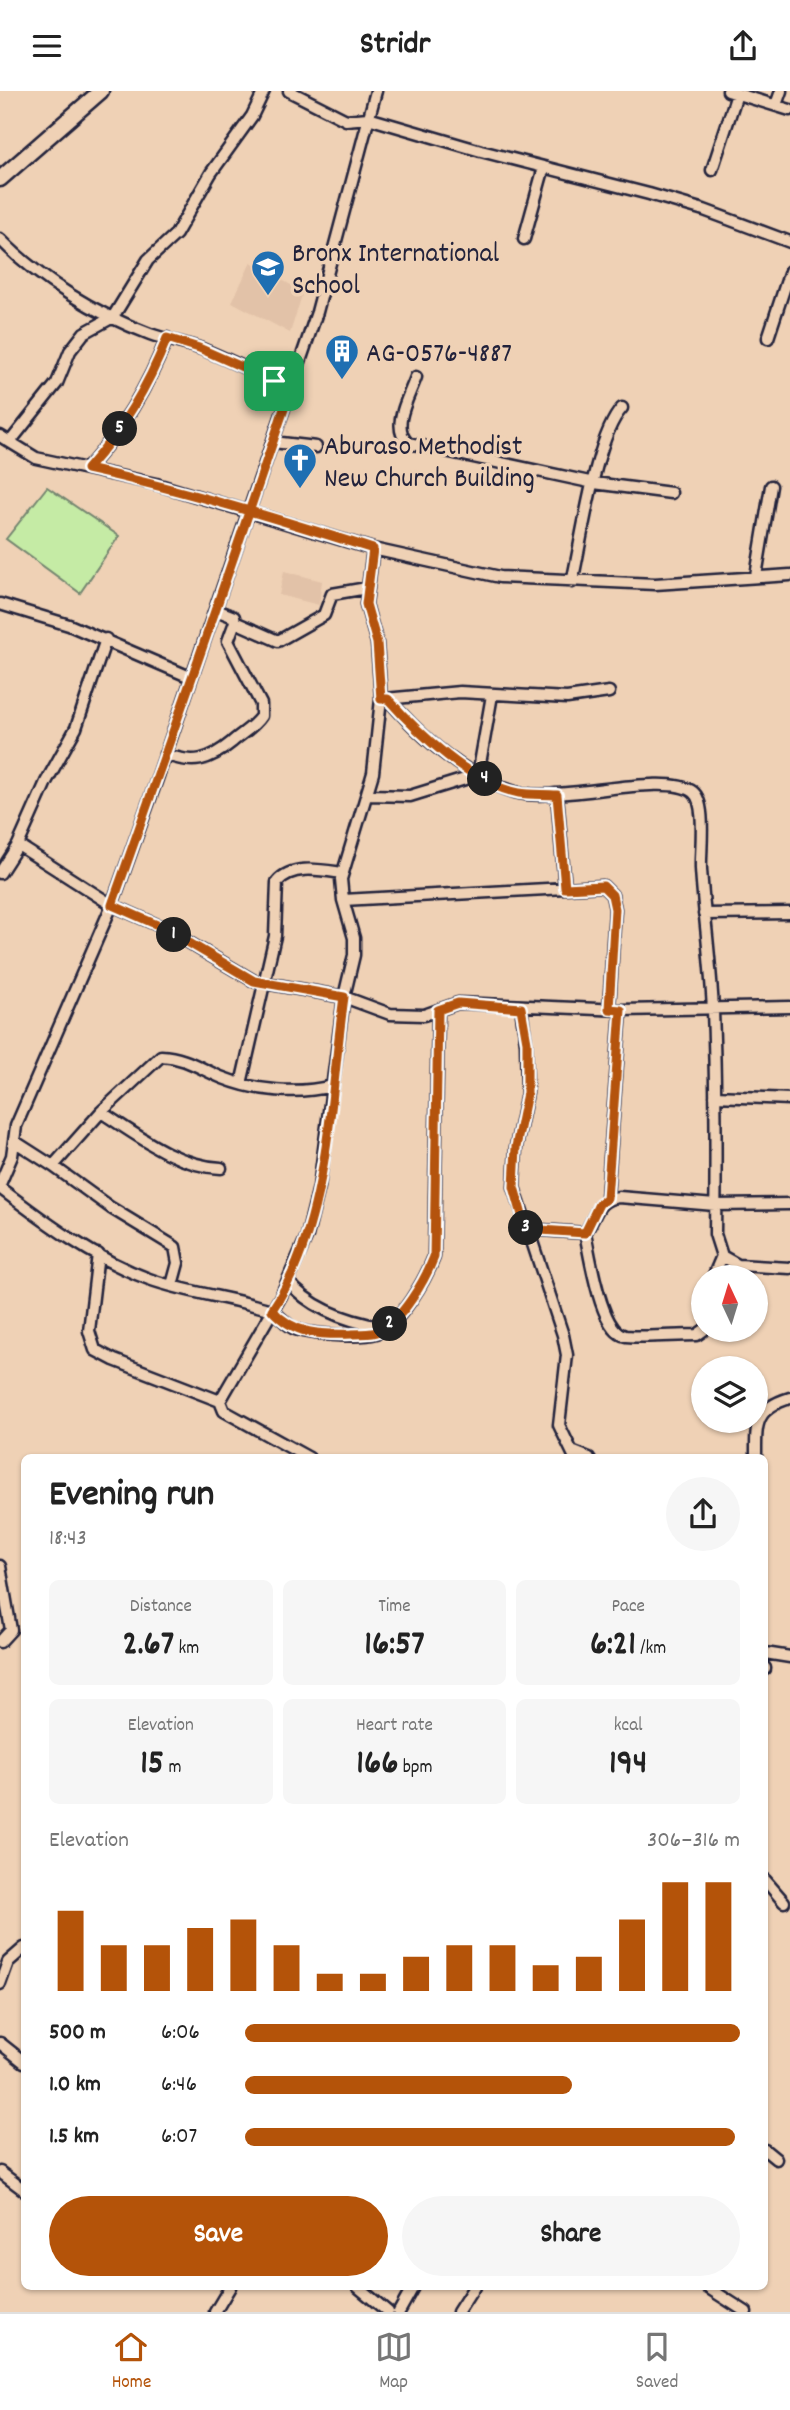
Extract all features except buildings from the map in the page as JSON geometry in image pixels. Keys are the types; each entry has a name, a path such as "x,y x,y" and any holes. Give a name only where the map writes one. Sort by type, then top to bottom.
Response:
{"street":[{"path":"0,179 101,91"},
{"path":"10,442 57,383 70,351 84,334 113,317 139,272 176,234 211,173 252,116 264,91"},
{"path":"289,91 346,120 368,118 704,210 790,242"},
{"path":"376,91 317,311 216,610 190,677 112,905 64,1010 16,1126 12,1156 0,1186 56,1231 149,1279 272,1310 294,1328 313,1334 377,1333 385,1328 414,1295 426,1277 434,1257 438,1010"},
{"path":"776,105 781,91"},
{"path":"712,170 732,93 790,110"},
{"path":"524,239 544,167"},
{"path":"0,239 20,260 40,274 113,317 199,348 291,388"},
{"path":"768,338 790,271"},
{"path":"87,469 111,442 134,408 167,338"},
{"path":"416,377 399,425 401,436 408,443 594,483 671,493"},
{"path":"572,582 594,483 613,418 622,408"},
{"path":"0,436 36,458 156,484 373,549 500,577 655,584 790,575"},
{"path":"273,442 316,447"},
{"path":"756,576 771,486"},
{"path":"220,1401 288,1281 314,1211 344,997 354,955 354,938 343,900 342,873 368,795 385,699 377,643 366,604 373,549"},
{"path":"235,622 278,641 324,615 332,594 367,588"},
{"path":"0,604 106,639 190,677"},
{"path":"165,754 190,762 209,758 247,731 261,716 261,704 228,641 235,622 234,617 216,610"},
{"path":"0,873 18,845 46,782 76,728 106,639"},
{"path":"385,699 448,693 567,698 609,692"},
{"path":"478,775 492,695"},
{"path":"385,699 444,754 478,775 516,793 557,795 644,786 685,787 696,794 702,810 700,848 713,1009 715,1234 722,1256 718,1265"},
{"path":"368,795 410,796 478,775"},
{"path":"557,795 565,888"},
{"path":"18,845 112,905 162,927 254,981 344,997 390,1014 424,1015 458,1003 521,1008 621,1010 790,1007"},
{"path":"242,1084 275,936 277,882 287,872 299,870 342,873"},
{"path":"343,900 603,886 612,895 615,920 609,1009"},
{"path":"704,914 790,913"},
{"path":"521,1008 527,1042 527,1093 516,1147 514,1187 564,1335 567,1355 559,1425 574,1454"},
{"path":"607,1198 621,1010"},
{"path":"52,1165 101,1112 161,1056 176,1057 242,1084 299,1091 332,1086"},
{"path":"715,1096 790,1099"},
{"path":"101,1112 172,1155 204,1167 221,1168"},
{"path":"13,1141 52,1165 111,1208 175,1247 179,1253 172,1285"},
{"path":"691,1335 623,1336 613,1328 597,1291 585,1233 599,1204 607,1198 715,1205 790,1204"},
{"path":"526,1229 585,1233"},
{"path":"98,1254 89,1331 95,1350 220,1401 224,1411 302,1454"},
{"path":"722,1256 738,1265 790,1268"},
{"path":"288,1281 295,1290 355,1323 385,1328"},
{"path":"755,1454 760,1416 769,1405 790,1398"},
{"path":"0,1566 11,1630 0,1642"},
{"path":"768,1653 790,1657"},
{"path":"768,1883 784,1902"},
{"path":"0,1984 8,1962 21,1951"},
{"path":"0,2043 21,2060"},
{"path":"768,2152 776,2159"},
{"path":"0,2172 21,2188"},
{"path":"215,2312 228,2290"},
{"path":"362,2290 388,2312"},
{"path":"399,2312 411,2290"},
{"path":"458,2312 472,2290"},
{"path":"713,2290 746,2312"}],"shaded area":[{"name":"Bronx International School","path":"251,262 303,292 290,333 232,302"},
{"path":"284,571 322,581 319,605 279,595"}],"green space":[{"path":"47,487 119,536 80,593 6,539"}],"place":[{"name":"Bronx International School","path":"268,297"},
{"name":"AG-0576-4887","path":"342,381"},
{"name":"Aburaso Methodist New Church Building","path":"300,490"}],"route":[{"path":"274,381 199,348 167,338 134,408 111,442 87,469 156,484 250,510 373,549 366,604 377,643 381,699 388,699 407,721 444,754 478,775 516,793 557,795 565,888 603,886 609,889 615,909 609,1009 621,1010 607,1198 599,1204 585,1233 526,1229 514,1187 516,1147 527,1093 527,1042 521,1008 486,1003 458,1003 438,1010 434,1257 426,1277 414,1295 388,1326 377,1333 313,1334 294,1328 272,1310 281,1296 307,1236 314,1211 344,997 254,981 162,927 112,905 190,677 216,610 250,510 291,388 274,381"}]}
